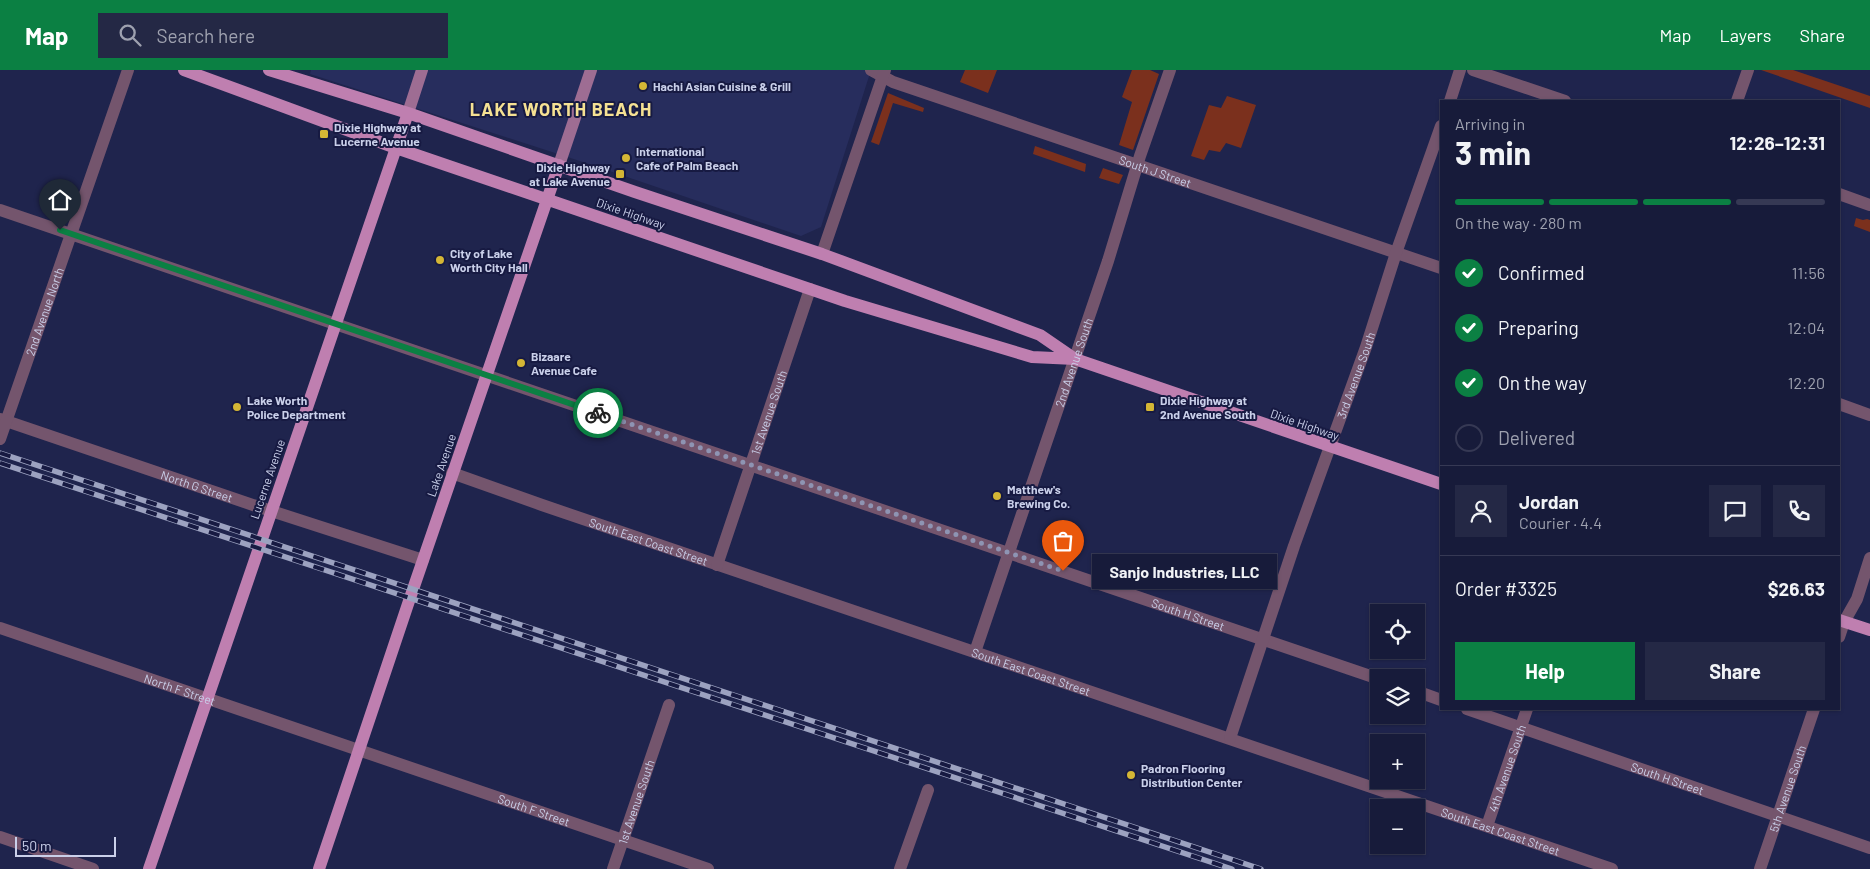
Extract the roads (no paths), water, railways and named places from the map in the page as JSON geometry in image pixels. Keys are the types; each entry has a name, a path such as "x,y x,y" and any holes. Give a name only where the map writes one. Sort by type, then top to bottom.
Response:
{"main road":[{"name":"Dixie Highway","path":"184,70 396,148 810,289 1032,357 1075,359"},
{"name":"Dixie Highway","path":"269,70 408,113 822,254 1040,335 1075,359 1440,484"},
{"name":"Lucerne Avenue","path":"149,869 422,70"},
{"name":"Lake Avenue","path":"319,869 452,473 592,70"},
{"path":"1841,621 1870,630"}],"street":[{"name":"2nd Avenue North","path":"0,439 3,420 128,70"},
{"name":"2nd Avenue South","path":"975,652 1075,359 1140,156 1170,70"},
{"path":"1450,100 1460,70"},
{"path":"1473,70 1562,100"},
{"path":"1737,100 1748,70"},
{"name":"South J Street","path":"880,72 1138,166 1440,268"},
{"path":"822,254 880,72"},
{"name":"3rd Avenue South","path":"1230,738 1440,129"},
{"path":"1840,194 1870,205"},
{"name":"South H Street","path":"0,210 1370,676"},
{"name":"1st Avenue South","path":"717,565 810,289"},
{"path":"1840,404 1870,415"},
{"name":"North G Street","path":"3,420 271,511 423,560"},
{"name":"South East Coast Street","path":"452,473 1612,869"},
{"path":"1841,621 1856,599 1870,558"},
{"name":"North F Street","path":"0,628 360,750"},
{"path":"1425,695 1440,700"},
{"name":"1st Avenue South","path":"613,869 669,705"},
{"name":"South H Street","path":"1470,710 1870,848"},
{"name":"4th Avenue South","path":"1487,826 1527,710"},
{"name":"5th Avenue South","path":"1760,869 1814,710"},
{"name":"South F Street","path":"360,750 708,869"},
{"path":"900,869 928,790"},
{"path":"0,837 93,869"}],"railway":[{"path":"0,453 1261,869"},
{"path":"0,463 1232,869"}],"place":[{"name":"Hachi Asian Cuisine & Grill","path":"643,86"},
{"name":"Dixie Highway at Lucerne Avenue","path":"324,134"},
{"name":"International Cafe of Palm Beach","path":"626,158"},
{"name":"Dixie Highway at Lake Avenue","path":"620,174"},
{"name":"City of Lake Worth City Hall","path":"440,260"},
{"name":"Bizaare Avenue Cafe","path":"521,363"},
{"name":"Lake Worth Police Department","path":"237,407"},
{"name":"Dixie Highway at 2nd Avenue South","path":"1150,407"},
{"name":"Matthew's Brewing Co.","path":"997,496"},
{"name":"Sanjo Industries, LLC","path":"1063,571"},
{"name":"Padron Flooring Distribution Center","path":"1131,775"}],"district":[{"name":"LAKE WORTH BEACH","path":"561,109"}]}
